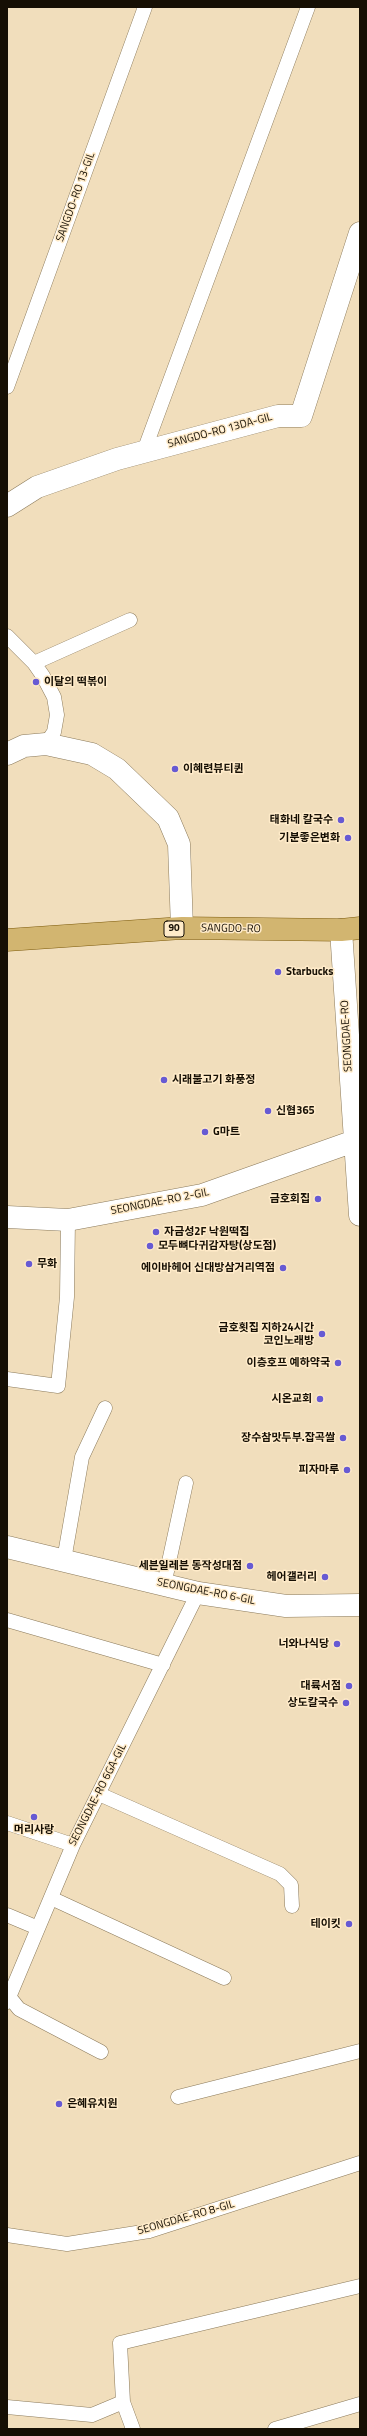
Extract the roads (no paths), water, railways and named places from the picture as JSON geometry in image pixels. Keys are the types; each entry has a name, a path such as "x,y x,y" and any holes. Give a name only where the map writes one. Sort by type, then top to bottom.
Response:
{"main road":[{"name":"SANGDO-RO","path":"7,940 182,928 351,929"}],"street":[{"name":"SANGDO-RO 13DA-GIL","path":"7,506 37,487 144,451 278,416 301,416 360,233"},
{"path":"7,754 24,746 46,744 92,754 117,769 168,818 179,844 182,928"},
{"name":"SEONGDAE-RO","path":"351,929 360,1215"},
{"name":"SEONGDAE-RO 2-GIL","path":"7,1217 68,1220 202,1195 357,1140"},
{"name":"SEONGDAE-RO 6-GIL","path":"7,1547 198,1593 286,1606 360,1605"}],"lane":[{"name":"SANGDO-RO 13-GIL","path":"7,388 145,7"},
{"path":"144,451 308,7"},
{"path":"34,663 130,620"},
{"path":"7,636 34,663 54,697 57,715 54,732 46,744"},
{"path":"7,1379 58,1386 67,1297 68,1220"},
{"path":"64,1560 82,1457 105,1408"},
{"path":"164,1585 186,1483"},
{"name":"SEONGDAE-RO 6GA-GIL","path":"8,1997 73,1844 198,1593"},
{"path":"7,1620 163,1665"},
{"path":"99,1794 280,1874 291,1885 292,1906"},
{"path":"7,1823 73,1844"},
{"path":"51,1898 224,1978"},
{"path":"7,1915 38,1928"},
{"path":"8,1997 19,2009 101,2052"},
{"path":"178,2097 360,2051"},
{"name":"SEONGDAE-RO 8-GIL","path":"7,2234 67,2244 149,2231 360,2164"},
{"path":"133,2429 123,2402 120,2343 360,2286"},
{"path":"7,2407 92,2415 123,2402"},
{"path":"275,2429 360,2404"}],"place":[{"name":"이달의 떡볶이","path":"36,682"},
{"name":"이혜련뷰티퀸","path":"175,769"},
{"name":"태화네 칼국수","path":"341,820"},
{"name":"기분좋은변화","path":"348,838"},
{"name":"Starbucks","path":"278,972"},
{"name":"시래불고기 화풍정","path":"164,1080"},
{"name":"신협365","path":"268,1111"},
{"name":"G마트","path":"205,1132"},
{"name":"금호회집","path":"318,1199"},
{"name":"자금성2F 낙원떡집","path":"156,1232"},
{"name":"모두뼈다귀감자탕(상도점)","path":"150,1246"},
{"name":"무화","path":"29,1264"},
{"name":"에이바헤어 신대방삼거리역점","path":"283,1268"},
{"name":"금호횟집 지하24시간 코인노래방","path":"322,1334"},
{"name":"이층호프 예하약국","path":"338,1363"},
{"name":"시온교회","path":"320,1399"},
{"name":"장수참맛두부.잡곡쌀","path":"343,1438"},
{"name":"피자마루","path":"347,1470"},
{"name":"세븐일레븐 동작성대점","path":"250,1566"},
{"name":"헤어갤러리","path":"325,1577"},
{"name":"너와나식당","path":"337,1644"},
{"name":"대륙서점","path":"349,1686"},
{"name":"상도칼국수","path":"346,1703"},
{"name":"머리사랑","path":"34,1817"},
{"name":"테이킷","path":"349,1924"},
{"name":"은혜유치원","path":"59,2104"}]}
